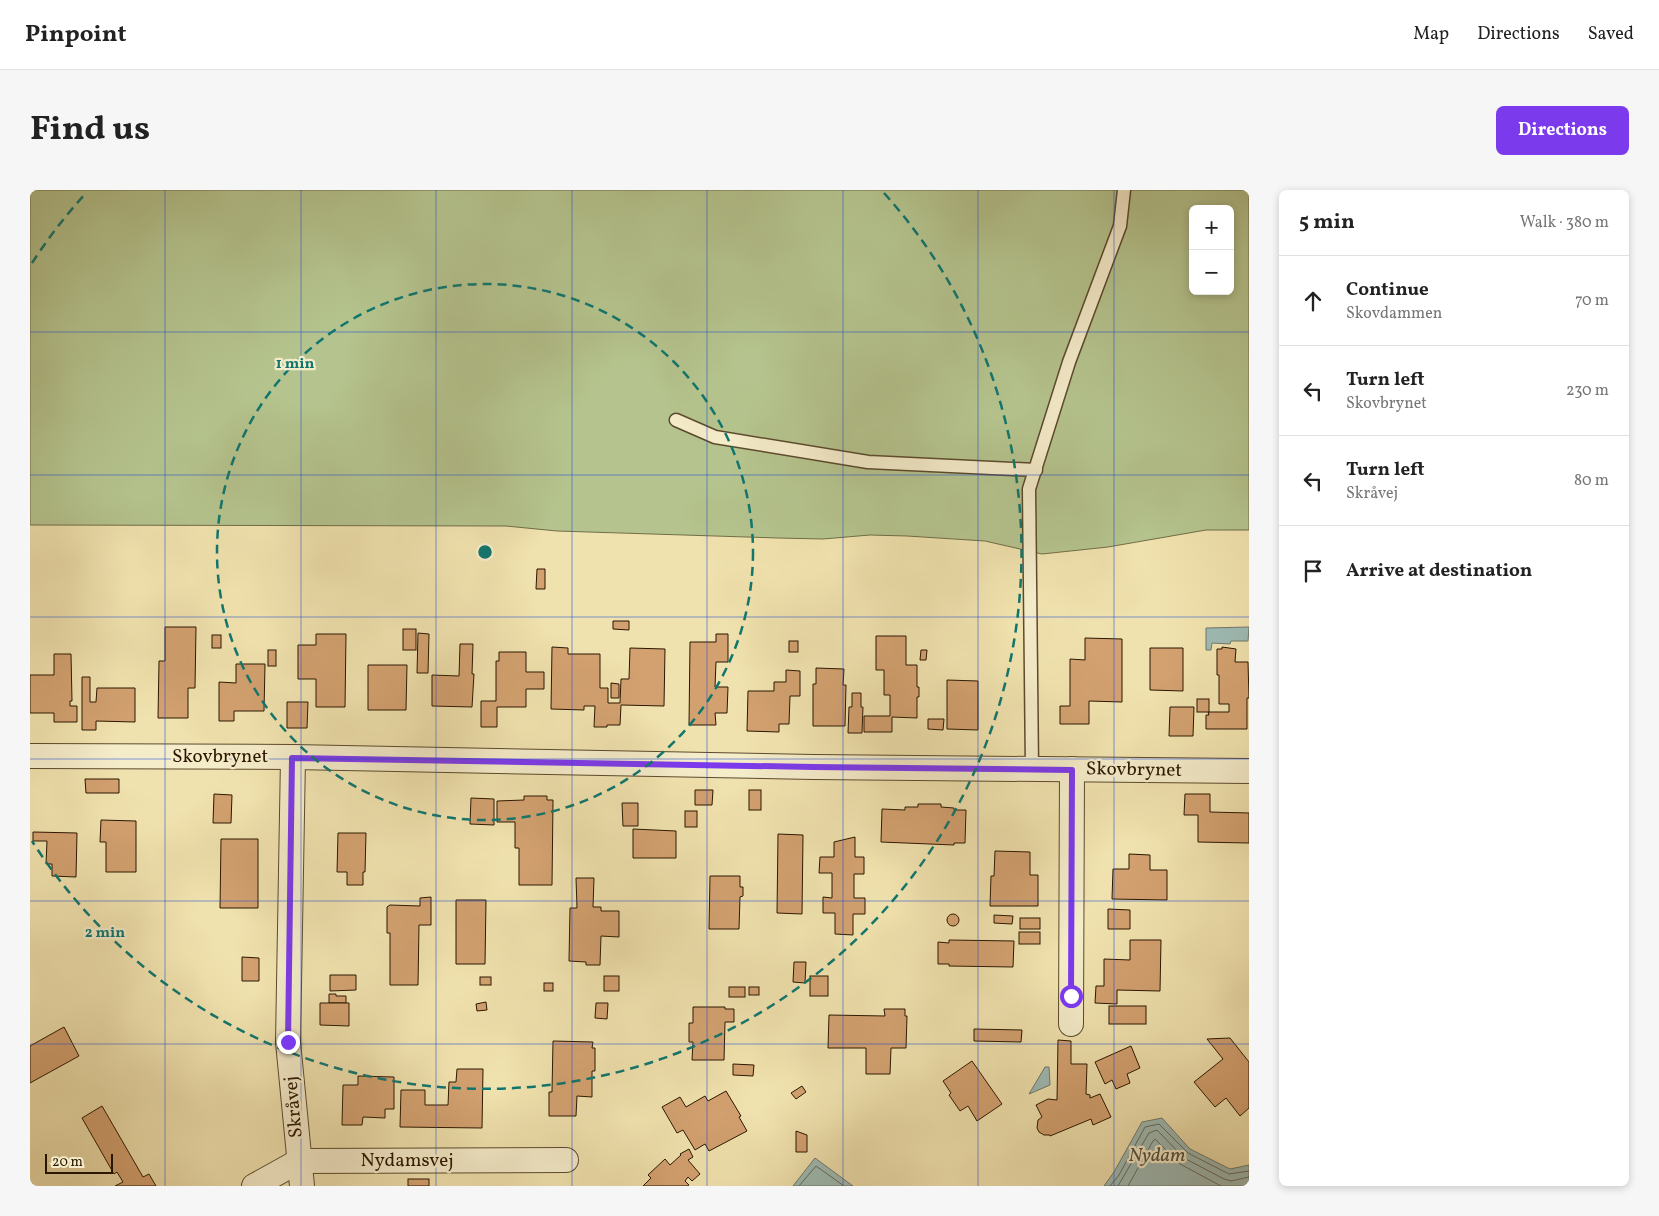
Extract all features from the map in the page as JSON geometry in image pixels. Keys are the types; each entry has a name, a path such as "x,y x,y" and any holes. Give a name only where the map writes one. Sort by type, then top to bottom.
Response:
{"street":[{"name":"Skovbrynet","path":"30,756 1249,771"},
{"name":"Skråvej","path":"292,758 288,1042 302,1186"},
{"path":"1070,1024 1072,770"},
{"name":"Nydamsvej","path":"254,1186 299,1161 566,1160"}],"lane":[{"path":"1032,769 1030,489 1069,362 1120,226 1124,190"},
{"path":"676,420 715,437 868,462 1036,470"}],"green space":[{"path":"30,190 1249,190 1249,530 1206,530 1108,547 1042,554 985,541 907,536 870,535 823,539 778,538 557,531 506,526 30,525"}],"water":[{"path":"1249,627 1248,641 1231,641 1230,644 1212,643 1211,650 1206,650 1206,628"},
{"path":"1045,1067 1049,1067 1050,1085 1029,1094"},
{"name":"Nydam","path":"1162,1118 1190,1149 1230,1169 1249,1165 1249,1186 1104,1186 1142,1122"},
{"path":"815,1158 853,1186 793,1186"}],"building":[{"path":"537,569 545,569 545,589 536,589"},
{"path":"613,621 629,621 629,630 613,629"},
{"path":"165,627 196,627 195,688 188,688 188,718 158,718 159,661 165,661"},
{"path":"403,629 416,629 416,650 403,650"},
{"path":"418,633 429,634 428,673 417,673"},
{"path":"316,634 346,634 345,707 316,707 316,679 298,679 298,645 316,645"},
{"path":"716,634 728,634 728,662 716,662 715,687 728,687 727,713 715,713 716,725 689,725 690,642 716,642"},
{"path":"212,635 221,635 221,648 212,648"},
{"path":"876,636 906,636 906,665 917,665 919,697 917,697 917,718 892,717 892,732 864,732 864,716 890,716 890,695 884,695 884,670 876,670"},
{"path":"1085,638 1122,639 1122,702 1089,701 1089,724 1060,724 1060,706 1070,706 1070,659 1085,660"},
{"path":"789,641 798,641 798,652 789,652"},
{"path":"460,644 473,644 472,707 432,706 432,675 459,676"},
{"path":"552,647 568,648 568,654 600,654 600,688 608,688 608,703 620,703 621,679 629,679 630,648 665,649 664,706 621,705 620,725 607,725 607,727 594,727 595,706 584,706 584,710 551,709"},
{"path":"1222,647 1236,649 1235,662 1248,662 1249,698 1247,698 1247,729 1206,729 1206,715 1209,715 1208,712 1229,712 1229,704 1219,704 1217,649 1222,649"},
{"path":"1150,648 1183,648 1183,691 1150,690"},
{"path":"268,650 276,650 276,666 268,666"},
{"path":"921,650 927,650 926,660 920,660"},
{"path":"499,652 526,652 526,672 544,672 544,689 526,689 526,707 497,707 497,727 481,727 481,701 496,701 496,661 499,661"},
{"path":"54,654 71,654 72,701 70,701 70,706 77,706 77,722 54,722 54,713 30,713 30,675 54,675"},
{"path":"236,664 265,664 264,711 234,711 234,721 219,721 219,682 236,683"},
{"path":"368,665 407,665 406,710 368,710"},
{"path":"816,668 844,669 843,685 846,685 845,726 813,726 813,684 816,684"},
{"path":"786,670 800,671 800,696 790,696 789,724 779,724 779,732 747,731 748,691 774,691 774,682 786,682"},
{"path":"82,677 90,677 90,702 96,702 97,688 135,688 135,722 96,721 96,730 82,730"},
{"path":"947,680 978,681 978,730 947,729"},
{"path":"611,683 619,684 619,698 611,698"},
{"path":"852,693 861,693 861,707 863,707 862,733 848,733 849,707 852,707"},
{"path":"1197,699 1209,699 1209,712 1197,712"},
{"path":"287,702 308,702 307,728 287,728"},
{"path":"1170,707 1194,707 1193,736 1169,736"},
{"path":"928,719 944,719 943,730 928,729"},
{"path":"85,779 119,779 119,793 86,793"},
{"path":"695,790 713,790 712,805 695,805"},
{"path":"749,790 761,790 761,810 749,810"},
{"path":"214,794 232,795 231,823 213,823"},
{"path":"1185,794 1210,794 1210,812 1249,813 1249,843 1198,842 1198,815 1184,815"},
{"path":"524,796 547,796 547,800 553,800 552,885 519,885 519,848 515,848 515,822 497,822 497,801 524,800"},
{"path":"471,798 494,799 494,825 470,824"},
{"path":"622,803 638,803 638,826 623,826"},
{"path":"918,804 941,804 941,807 966,810 965,843 954,843 954,845 881,842 882,809 905,810 905,807 918,807"},
{"path":"685,811 697,811 697,827 685,827"},
{"path":"101,820 136,821 136,872 106,872 106,842 100,842"},
{"path":"633,829 676,831 676,858 633,858"},
{"path":"33,832 77,833 76,877 52,876 52,864 46,864 47,841 33,841"},
{"path":"338,833 366,833 363,885 347,885 347,872 337,872"},
{"path":"778,834 803,835 802,914 777,913"},
{"path":"855,837 855,857 864,857 864,874 854,874 854,898 865,898 865,914 853,914 853,935 835,934 835,913 823,913 823,897 832,898 832,873 819,873 820,857 834,857 834,842"},
{"path":"221,839 258,839 258,908 220,908"},
{"path":"995,851 1030,852 1030,875 1038,875 1038,906 990,906 991,876 994,876"},
{"path":"1129,854 1150,855 1150,870 1167,870 1167,900 1112,899 1113,869 1129,869"},
{"path":"710,876 740,876 740,887 743,887 743,896 740,897 739,929 709,929"},
{"path":"576,878 594,878 593,907 601,907 601,911 619,911 619,937 601,936 600,965 586,965 586,962 569,961 570,908 577,908"},
{"path":"431,897 431,925 419,925 418,985 390,985 390,933 387,933 387,907 390,905 420,906 420,898"},
{"path":"456,900 486,900 485,964 456,964"},
{"path":"1108,909 1130,910 1130,929 1108,929"},
{"path":"951,914 955,914 959,920 955,926 951,926 947,922 947,918"},
{"path":"994,915 1013,916 1012,924 994,923"},
{"path":"1020,918 1040,918 1040,929 1020,929"},
{"path":"1019,932 1040,932 1040,944 1019,944"},
{"path":"949,940 1014,941 1013,967 949,966 949,964 938,964 938,942 949,943"},
{"path":"1130,940 1161,940 1160,991 1117,990 1117,1004 1095,1003 1096,986 1104,986 1104,959 1130,960"},
{"path":"242,957 259,958 259,981 242,981"},
{"path":"794,962 806,962 805,983 793,982"},
{"path":"330,975 356,975 356,990 330,991"},
{"path":"604,976 619,976 619,991 604,991"},
{"path":"810,976 828,976 828,996 810,996"},
{"path":"480,977 491,977 491,985 480,985"},
{"path":"544,983 553,983 553,991 544,991"},
{"path":"729,987 745,987 745,997 729,997"},
{"path":"749,987 759,987 759,995 749,995"},
{"path":"329,994 346,996 346,1003 329,1003"},
{"path":"486,1002 487,1010 477,1011 476,1004"},
{"path":"320,1003 349,1003 349,1026 320,1025"},
{"path":"596,1003 608,1003 607,1019 595,1018"},
{"path":"1109,1006 1146,1006 1146,1024 1109,1024"},
{"path":"693,1007 725,1007 725,1009 734,1009 734,1022 725,1022 724,1060 692,1060 693,1042 689,1042 689,1023 693,1023"},
{"path":"884,1009 905,1009 905,1016 907,1016 906,1048 891,1048 890,1074 866,1074 866,1048 828,1048 829,1015 885,1016"},
{"path":"64,1027 79,1056 30,1083 30,1046"},
{"path":"974,1029 1022,1030 1021,1042 974,1041"},
{"path":"1230,1038 1249,1062 1249,1108 1240,1116 1226,1098 1215,1107 1194,1082 1223,1059 1207,1039"},
{"path":"1058,1040 1071,1041 1071,1064 1087,1064 1086,1094 1090,1095 1090,1098 1100,1094 1111,1117 1093,1125 1091,1119 1050,1136 1039,1132 1037,1128 1038,1120 1042,1117 1036,1105 1048,1099 1057,1100"},
{"path":"553,1041 593,1042 592,1048 595,1048 595,1071 592,1071 592,1097 577,1096 576,1116 549,1116 549,1092 552,1092"},
{"path":"1131,1046 1140,1068 1127,1074 1130,1083 1116,1089 1112,1080 1105,1084 1095,1062"},
{"path":"972,1061 1002,1104 977,1121 968,1106 960,1111 949,1095 951,1093 943,1081"},
{"path":"733,1064 754,1065 753,1076 733,1075"},
{"path":"457,1069 483,1069 482,1128 400,1127 401,1090 425,1090 425,1105 448,1105 449,1082 456,1082"},
{"path":"358,1076 394,1077 394,1109 385,1109 385,1118 363,1117 362,1125 342,1125 343,1085 358,1085"},
{"path":"802,1086 806,1092 796,1099 791,1093"},
{"path":"726,1091 741,1116 739,1117 747,1131 709,1151 705,1144 695,1150 683,1130 677,1133 662,1107 680,1097 686,1107 705,1096 708,1101"},
{"path":"102,1106 143,1177 149,1174 156,1186 115,1186 123,1182 117,1172 114,1174 82,1118"},
{"path":"796,1131 807,1135 807,1152 796,1152"},
{"path":"689,1149 693,1157 688,1160 700,1174 692,1181 688,1177 685,1181 689,1185 643,1186 651,1178 648,1175 665,1159 670,1165 680,1154"},
{"path":"408,1179 429,1179 429,1186 408,1186"}],"route":[{"path":"288,1042 292,758 1072,770 1071,996"}]}
